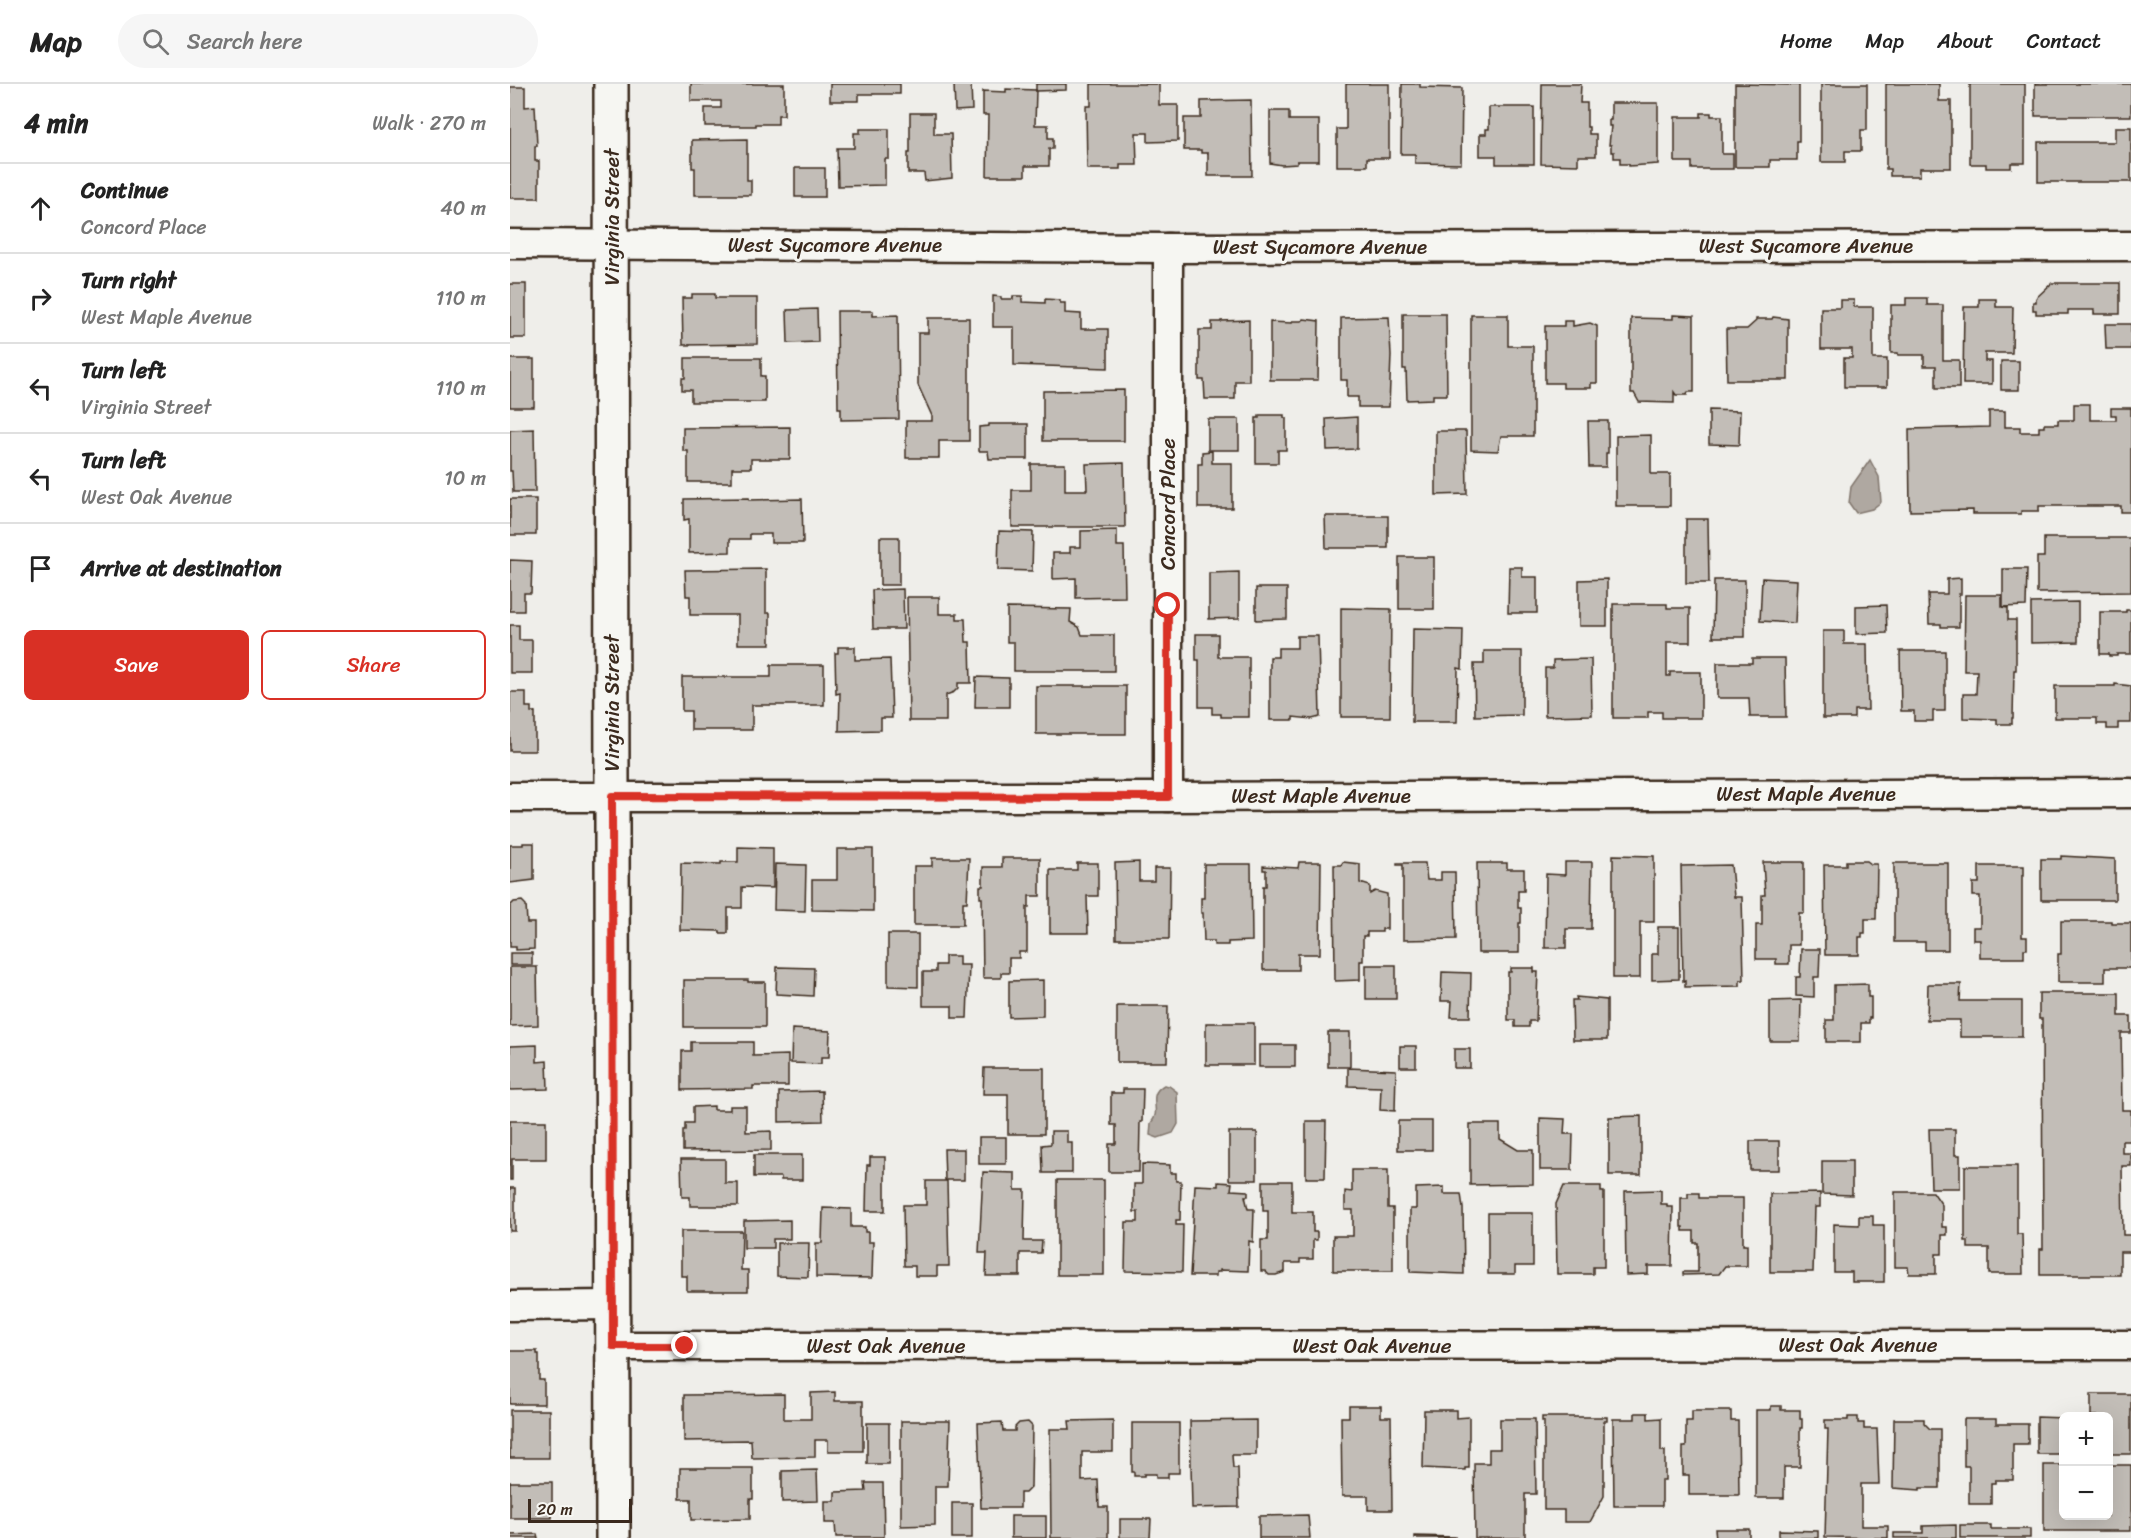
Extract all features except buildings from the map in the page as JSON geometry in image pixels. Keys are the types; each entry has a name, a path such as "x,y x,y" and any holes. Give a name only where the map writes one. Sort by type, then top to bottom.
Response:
{"street":[{"name":"Virginia Street","path":"611,84 613,1538"},
{"name":"West Sycamore Avenue","path":"510,244 1168,248 2131,246"},
{"name":"Concord Place","path":"1168,248 1168,797"},
{"name":"West Maple Avenue","path":"510,797 2131,793"},
{"path":"510,1306 613,1305"},
{"name":"West Oak Avenue","path":"613,1346 2131,1345"}],"shaded area":[{"path":"1870,460 1879,477 1881,502 1872,509 1856,513 1849,503 1851,487"},
{"path":"1164,1085 1177,1092 1178,1124 1173,1133 1158,1138 1150,1135 1151,1123 1155,1113 1156,1094 1158,1089"}],"route":[{"path":"685,1346 613,1346 612,796 1168,797 1168,606"}]}
